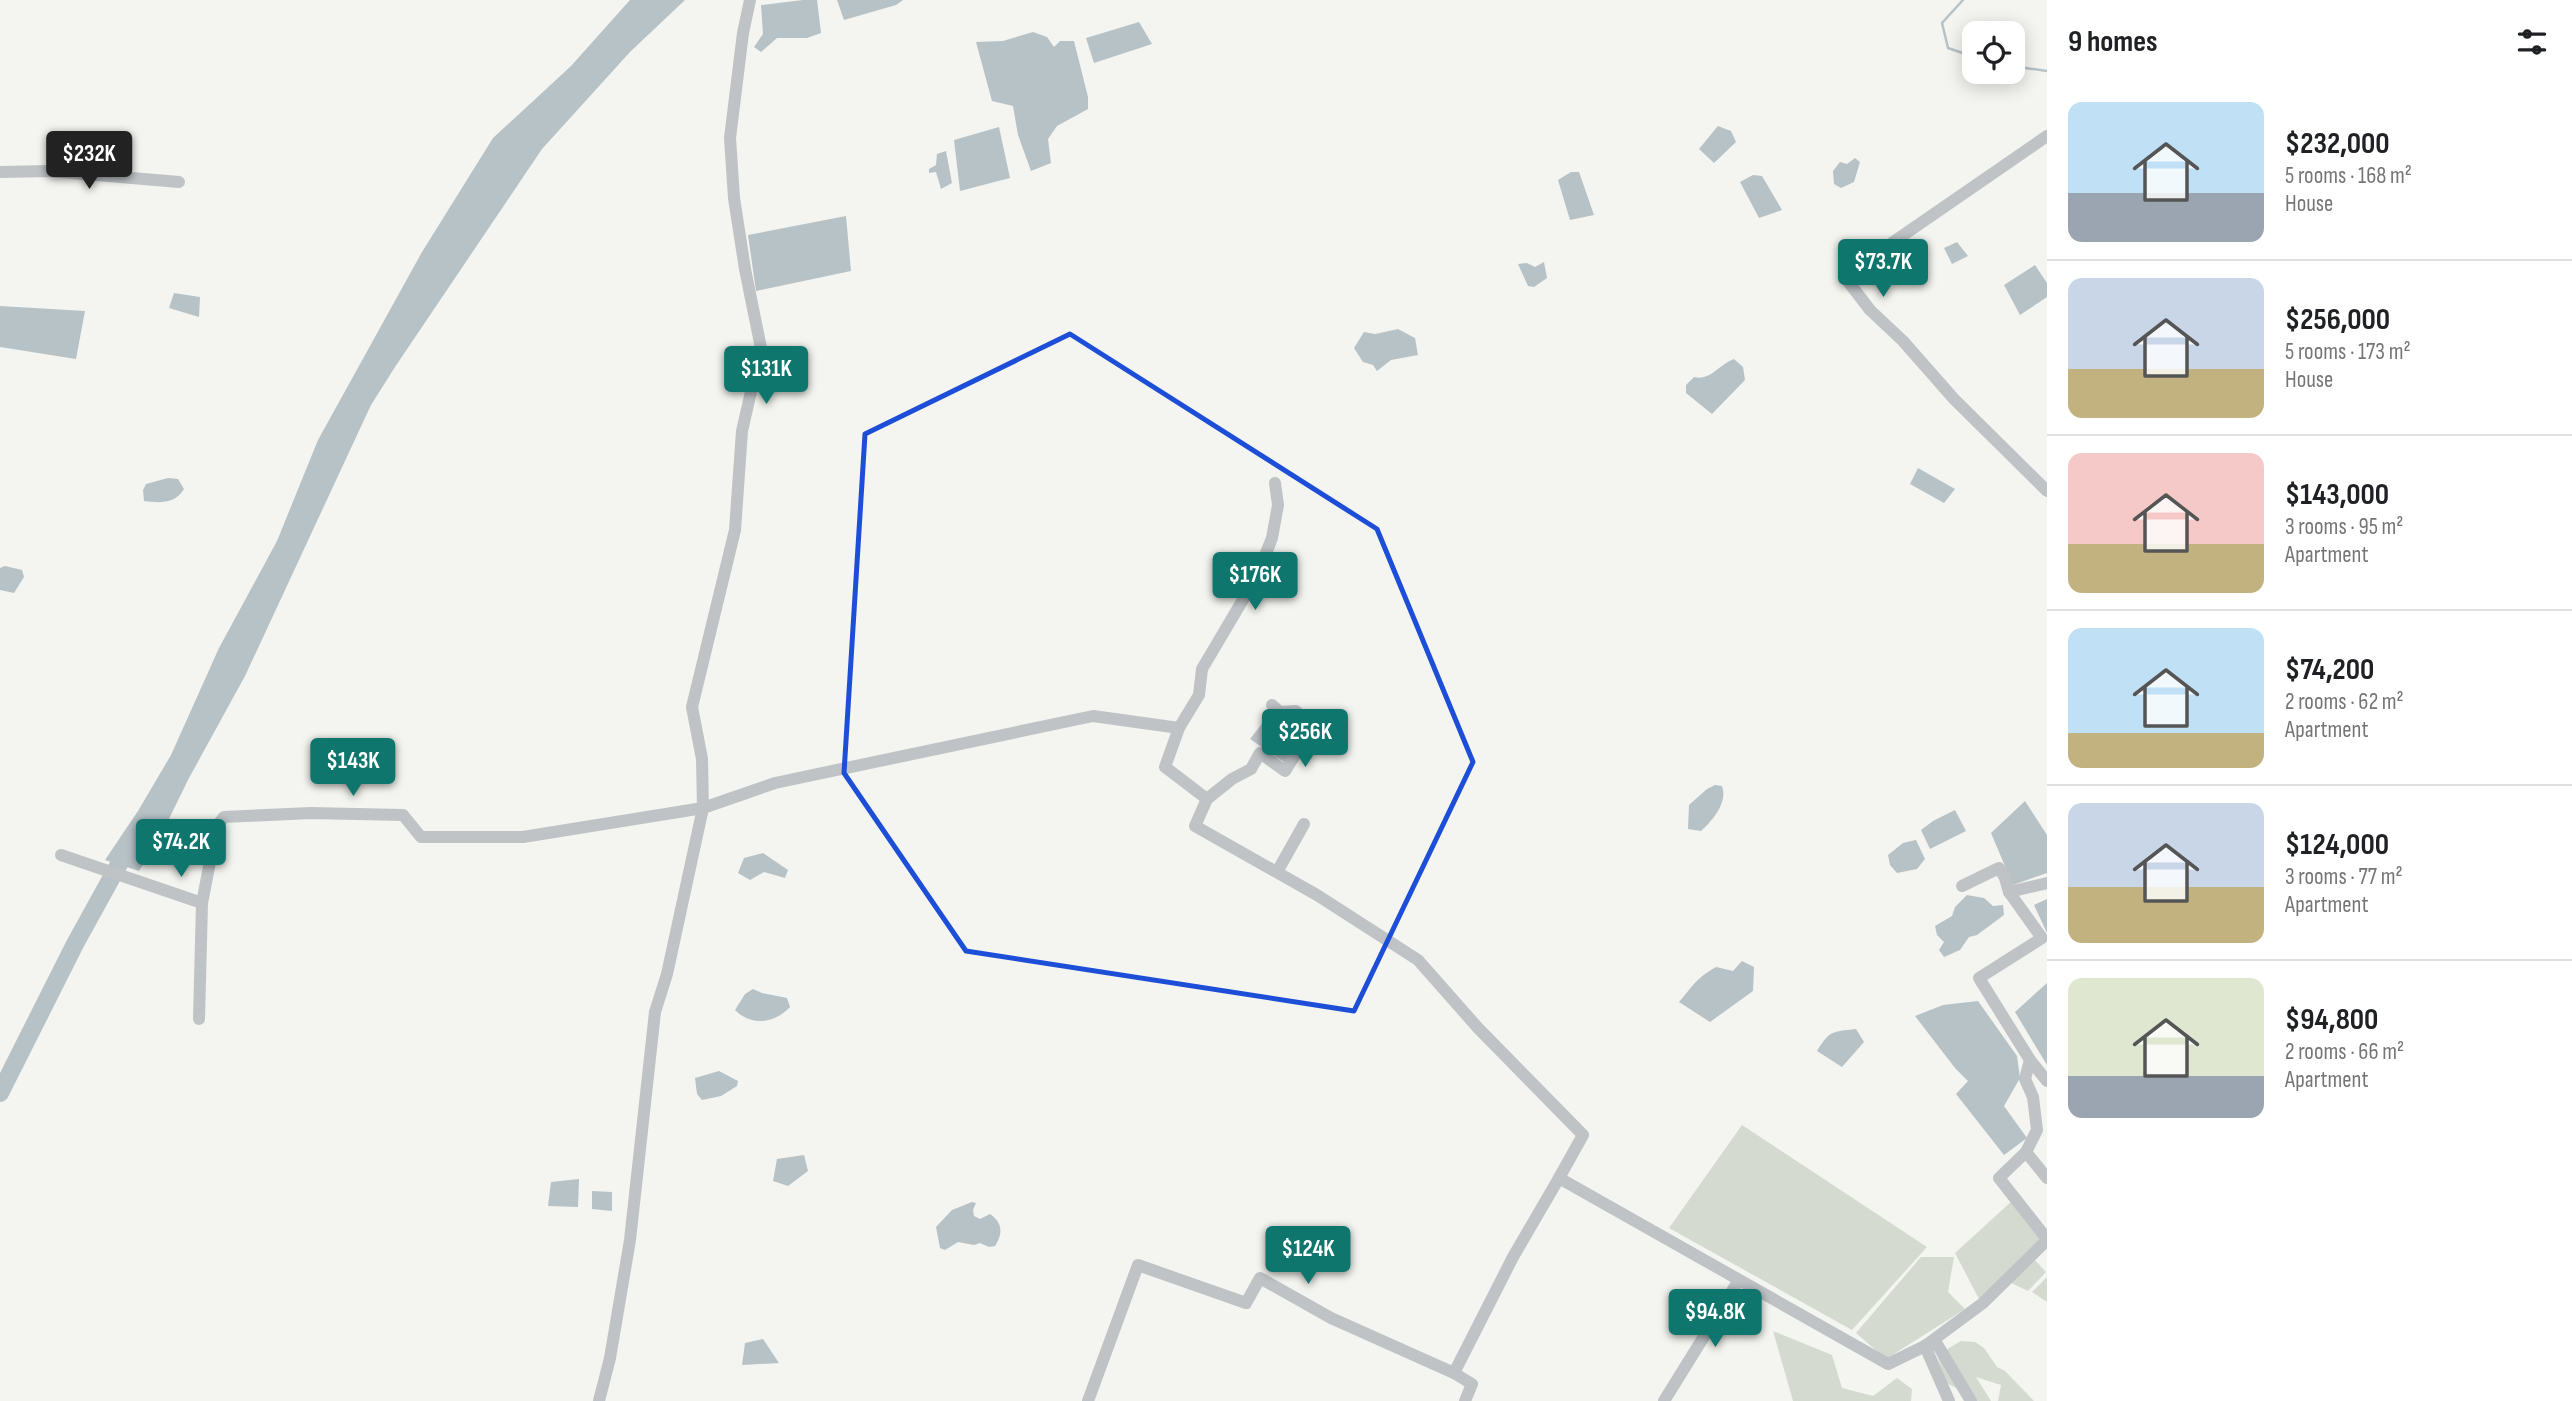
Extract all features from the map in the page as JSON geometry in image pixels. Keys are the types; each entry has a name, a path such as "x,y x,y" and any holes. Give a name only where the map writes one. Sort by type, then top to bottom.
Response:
{"street":[{"path":"599,1401 610,1358 630,1240 655,1012 667,974 703,808 702,759 692,708 735,530 742,431 761,348 734,198 730,138 743,33 750,0"},
{"path":"2047,136 1844,276 1870,310 2047,491"},
{"path":"0,172 49,171 179,182"},
{"path":"1207,799 1165,766 1179,728 1199,695 1202,669 1257,576 1272,538 1278,505 1275,483"},
{"path":"1272,705 1280,712 1296,711 1312,728 1285,771 1260,752 1251,769 1232,779 1207,799 1195,826 1317,895 1418,960 1478,1028 1583,1135 1513,1257 1454,1373"},
{"path":"199,1019 202,902 217,826 225,817 403,815 421,837 523,837 703,808 775,783 1093,716 1179,728"},
{"path":"1277,872 1304,824"},
{"path":"61,855 87,862 150,887 202,902"},
{"path":"1962,886 1999,869 2009,892 2042,938 1979,978 2030,1060 2047,1081"},
{"path":"2009,892 2047,883"},
{"path":"1559,1178 1888,1364 1925,1346 1983,1303 2047,1239 1999,1178 2026,1152 2037,1130 2033,1097 2025,1079 2030,1060"},
{"path":"2026,1152 2047,1178"},
{"path":"1088,1401 1138,1265 1246,1303 1260,1278 1331,1318 1454,1373 1472,1384 1465,1401"},
{"path":"1664,1401 1739,1280"},
{"path":"1925,1346 1937,1344 1971,1401"},
{"path":"1925,1346 1949,1401"}],"highlighted area":[{"path":"1070,334 1377,529 1473,762 1354,1011 966,951 844,773 865,434"}],"shaded area":[{"path":"630,0 685,0 630,52 542,149 371,405 245,676 139,871 105,860 171,755 219,648 277,541 318,440 422,252 493,138 571,66"},
{"path":"817,0 821,33 807,38 777,38 761,52 754,47 763,34 761,5"},
{"path":"837,0 903,0 896,5 844,20"},
{"path":"1139,22 1152,44 1094,63 1086,38"},
{"path":"1033,32 1047,37 1054,47 1060,41 1074,41 1088,97 1088,109 1057,126 1048,139 1051,163 1031,171 1018,135 1013,106 992,101 976,42 1003,41"},
{"path":"1718,126 1731,131 1736,142 1714,163 1699,149"},
{"path":"999,127 1010,178 960,191 954,140"},
{"path":"946,151 952,183 941,189 936,172 929,173 929,169 936,165 937,154"},
{"path":"1855,158 1860,162 1854,182 1841,188 1834,184 1833,171 1840,162 1847,164"},
{"path":"1571,172 1579,172 1594,215 1570,220 1558,180"},
{"path":"1753,175 1762,176 1782,210 1759,218 1740,182"},
{"path":"846,216 851,271 756,291 748,235"},
{"path":"1957,242 1968,256 1952,264 1944,248"},
{"path":"1544,262 1547,278 1534,287 1528,286 1518,264 1527,263 1535,267"},
{"path":"2035,265 2047,283 2047,297 2020,315 2004,285"},
{"path":"174,293 200,297 199,317 169,308"},
{"path":"0,306 85,311 76,359 0,347"},
{"path":"1398,329 1415,338 1418,355 1391,360 1377,371 1373,365 1363,362 1354,348 1364,332 1375,334"},
{"path":"1734,359 1743,367 1745,380 1712,414 1686,393 1686,385 1694,377 1710,375"},
{"path":"1918,468 1955,489 1944,503 1910,484"},
{"path":"168,478 178,479 184,489 180,494 167,501 144,501 143,490 146,484"},
{"path":"5,566 22,570 24,577 14,593 0,590 0,568"},
{"path":"1295,717 1308,728 1284,762 1250,739 1265,720 1279,731"},
{"path":"1715,785 1722,786 1723,792 1718,810 1701,831 1688,829 1689,805"},
{"path":"2025,801 2047,835 2047,873 2013,885 1991,833"},
{"path":"1955,810 1966,831 1930,849 1921,830"},
{"path":"1916,840 1925,859 1917,869 1897,873 1890,865 1888,855 1903,843"},
{"path":"763,853 788,870 785,878 764,872 750,880 738,873 744,858"},
{"path":"1967,895 1984,898 1993,906 2003,905 2004,915 1977,935 1969,937 1960,950 1944,957 1939,950 1944,942 1937,935 1935,926 1952,916 1955,907"},
{"path":"2047,899 2047,933 2034,905"},
{"path":"1742,961 1754,967 1753,991 1710,1022 1679,1002 1695,983 1716,967 1733,971"},
{"path":"2047,983 2047,1065 2015,1012"},
{"path":"753,989 787,998 790,1007 770,1020 748,1019 735,1010 745,994"},
{"path":"1978,1001 2017,1056 2020,1078 2004,1106 2027,1138 2004,1155 1956,1094 1968,1081 1915,1016 1943,1005"},
{"path":"1856,1029 1864,1042 1842,1067 1817,1051 1832,1033"},
{"path":"719,1071 738,1081 737,1086 721,1096 702,1100 697,1094 695,1078"},
{"path":"1742,1125 1927,1247 1852,1330 1669,1228"},
{"path":"804,1155 808,1171 788,1186 773,1181 777,1159"},
{"path":"579,1179 578,1207 548,1206 551,1182"},
{"path":"592,1191 612,1192 612,1211 592,1209"},
{"path":"2013,1200 2045,1238 1980,1301 1955,1253"},
{"path":"976,1203 974,1216 980,1219 990,1214 999,1225 1000,1233 995,1246 958,1242 945,1250 940,1248 936,1227 952,1210"},
{"path":"1921,1257 1954,1257 1948,1292 1965,1309 1886,1359 1856,1333"},
{"path":"2034,1259 2046,1272 2028,1291 2009,1282"},
{"path":"2047,1277 2047,1302 2032,1292"},
{"path":"1773,1331 1832,1355 1842,1388 1873,1396 1897,1378 1912,1389 1911,1401 1793,1401"},
{"path":"763,1339 779,1363 742,1365 745,1343"},
{"path":"1961,1341 1975,1342 1984,1348 1997,1367 2005,1371 2034,1401 1998,1401 2001,1385 1976,1377 1991,1401 1967,1401 1961,1390 1946,1383 1937,1355"}],"waterway":[{"path":"1962,53 1948,48 1942,23 1963,0"},
{"path":"2025,68 2047,71"},
{"path":"0,1093 75,944 129,846"}]}
